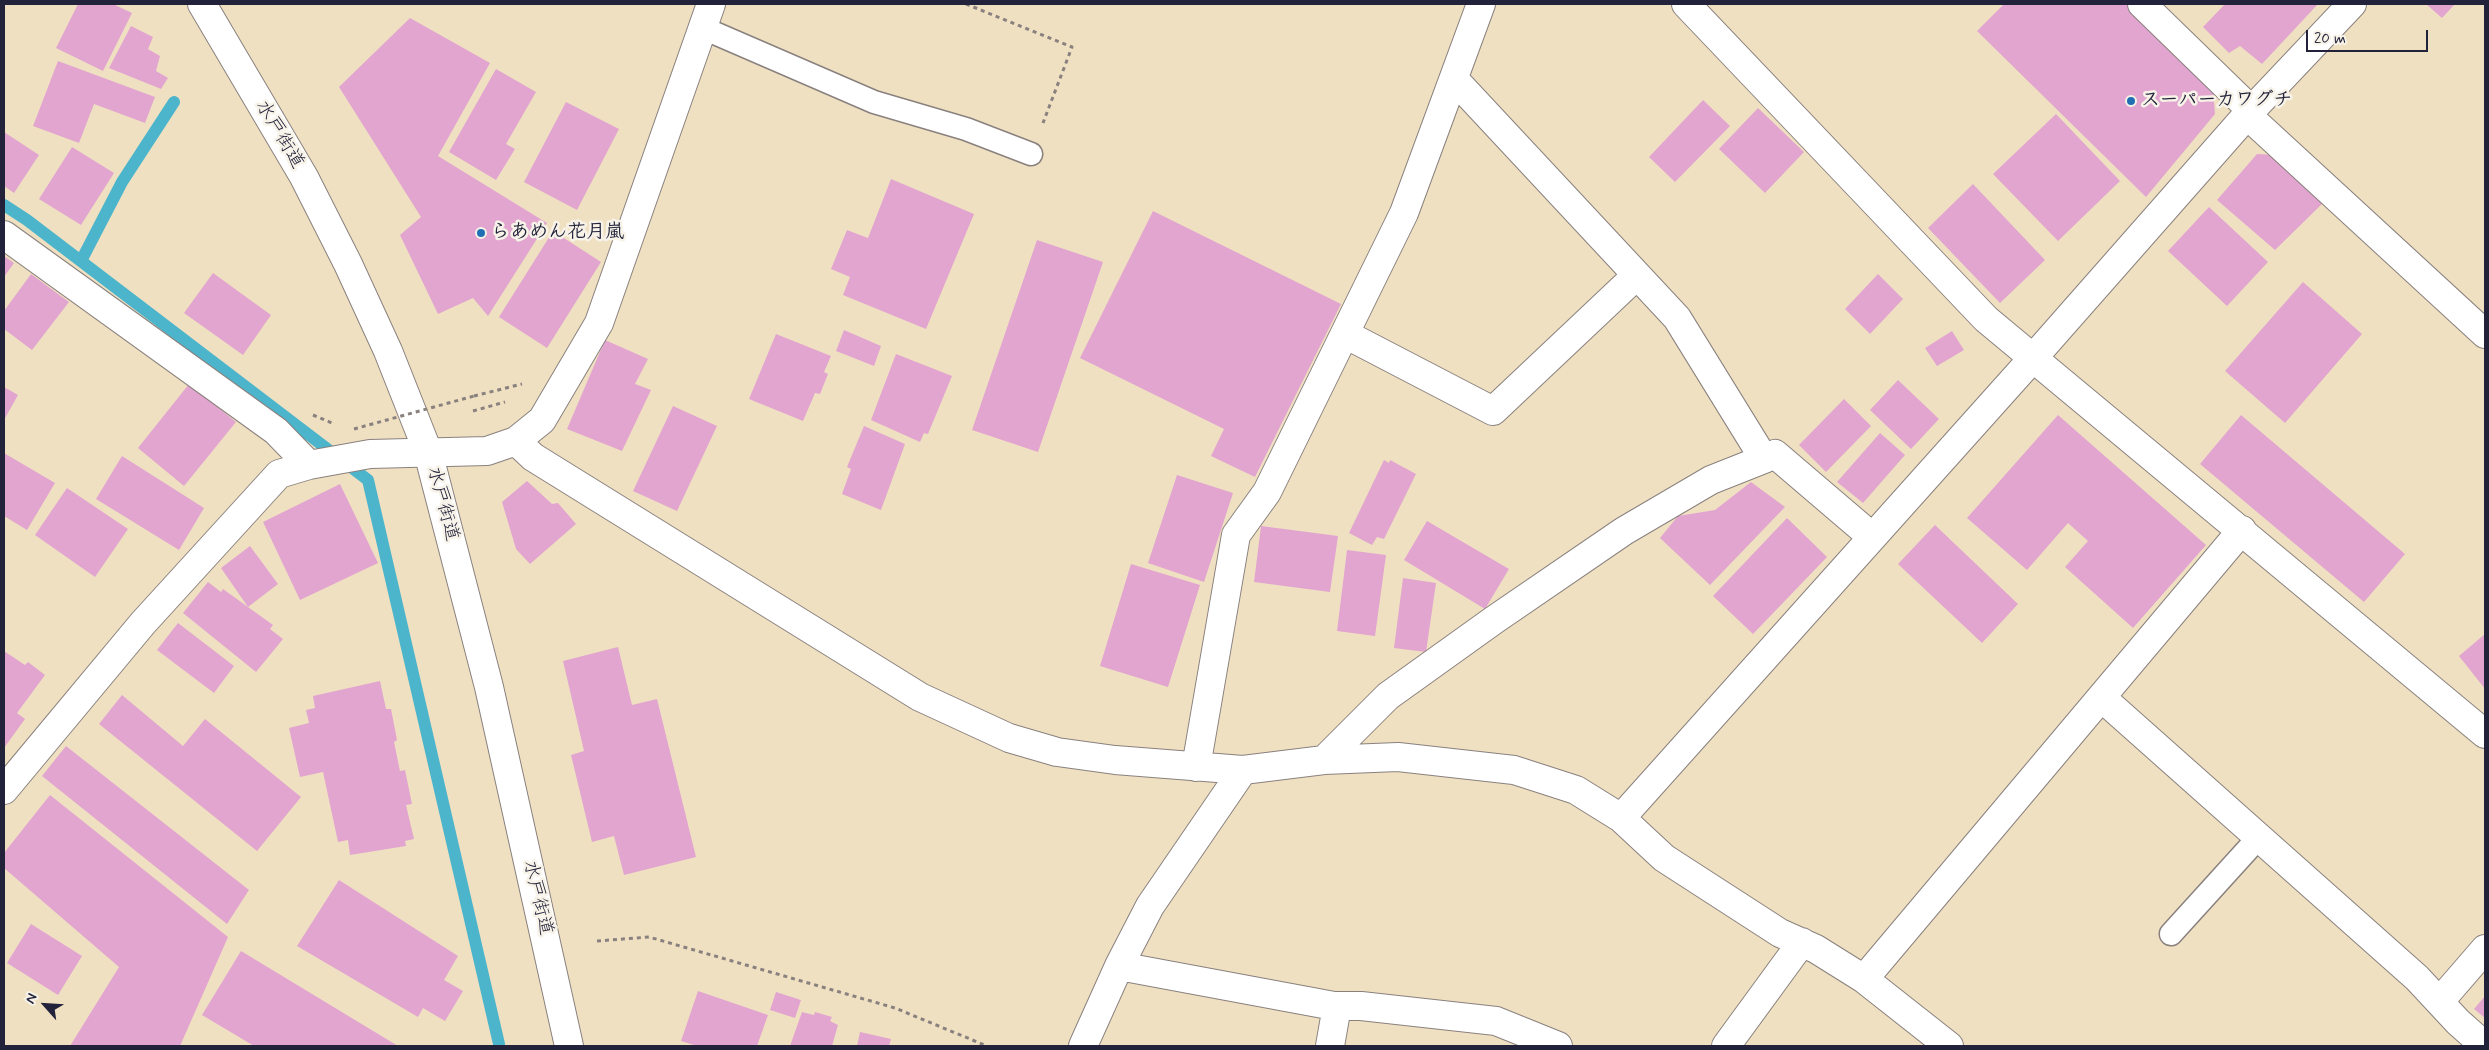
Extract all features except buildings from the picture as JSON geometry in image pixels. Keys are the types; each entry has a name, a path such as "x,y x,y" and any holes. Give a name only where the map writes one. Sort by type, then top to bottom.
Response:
{"main road":[{"name":"水戸街道","path":"202,4 304,177 344,256 388,351 428,452 489,686 569,1046"},
{"path":"1196,767 1236,535 1267,492 1404,213 1481,4"},
{"path":"1686,4 1986,319 2485,734"},
{"path":"2142,4 2249,112 2485,334"},
{"path":"1620,818 1871,536 2033,358 2249,112 2352,4"},
{"path":"4,790 143,623 279,474 365,455 488,451 516,441 542,420 599,323 707,16"},
{"path":"1454,79 1677,318 1764,459"},
{"path":"4,235 276,431 315,465"},
{"path":"1345,334 1493,411 1637,275"},
{"path":"516,441 533,456 920,697 982,728 1057,752 1196,767 1242,770 1324,760 1398,757 1514,770 1576,790 1620,818 1664,858 1780,934 1802,942 1864,979 1950,1046"},
{"path":"1324,760 1388,696 1502,614 1624,531 1711,480 1775,454 1871,536"},
{"path":"1864,979 2242,530"},
{"path":"2102,698 2417,978 2458,1022 2485,1046"},
{"path":"1083,1046 1119,966 1150,906 1242,770"},
{"path":"1726,1046 1802,942"},
{"path":"2440,1002 2485,948"},
{"path":"1119,966 1337,1006 1361,1006 1496,1021 1558,1046"},
{"path":"1330,1046 1337,1006"}],"lane":[{"path":"707,16 874,102 966,129 1031,154"},
{"path":"2171,934 2259,837"}],"path":[{"path":"966,4 1072,46 1031,154"},
{"path":"354,429 525,383"},
{"path":"473,411 510,401"},
{"path":"597,941 650,937 895,1008 987,1046"}],"waterway":[{"path":"81,261 122,182 174,102"},
{"path":"4,205 27,220 368,480 499,1044"}],"place":[{"name":"スーパーカワグチ","path":"2131,101"},
{"name":"らあめん花月嵐","path":"481,233"}]}
